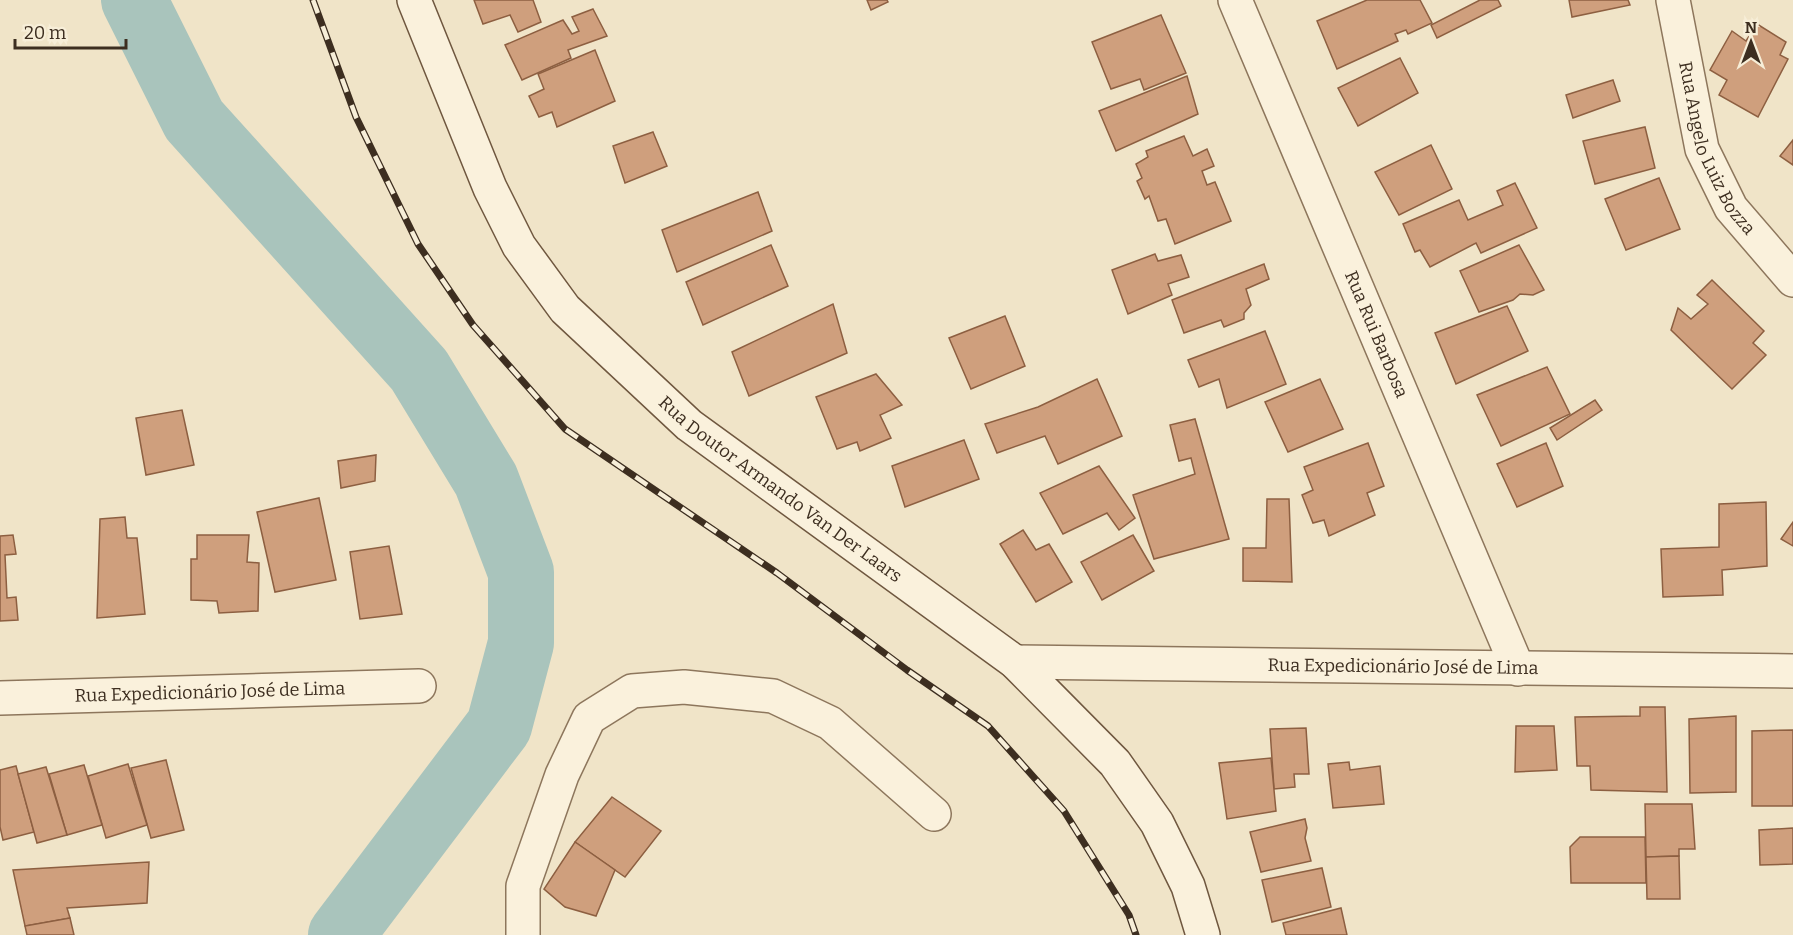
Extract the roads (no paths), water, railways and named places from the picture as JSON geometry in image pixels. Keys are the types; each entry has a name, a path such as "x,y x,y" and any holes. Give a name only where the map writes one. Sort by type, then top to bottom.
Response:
{"street":[{"name":"Rua Doutor Armando Van Der Laars","path":"414,0 500,207 519,246 565,309 689,425 1015,662 1115,763 1151,814 1188,886 1203,935"},
{"name":"Rua Rui Barbosa","path":"1234,0 1518,669"},
{"name":"Rua Angelo Luiz Bozza","path":"1673,0 1702,149 1731,208 1793,280"},
{"name":"Rua Expedicionário José de Lima","path":"1015,662 1793,671"},
{"name":"Rua Expedicionário José de Lima","path":"0,698 419,686"},
{"path":"523,935 523,886 562,775 589,718 632,691 684,687 773,696 830,723 934,814"}],"waterway":[{"path":"134,0 194,120 419,370 486,480 521,572 521,643 499,726 341,935"}],"railway":[{"path":"313,0 356,117 418,244 473,325 565,429 777,573 907,670 988,726 1064,811 1129,915 1136,935"}]}
